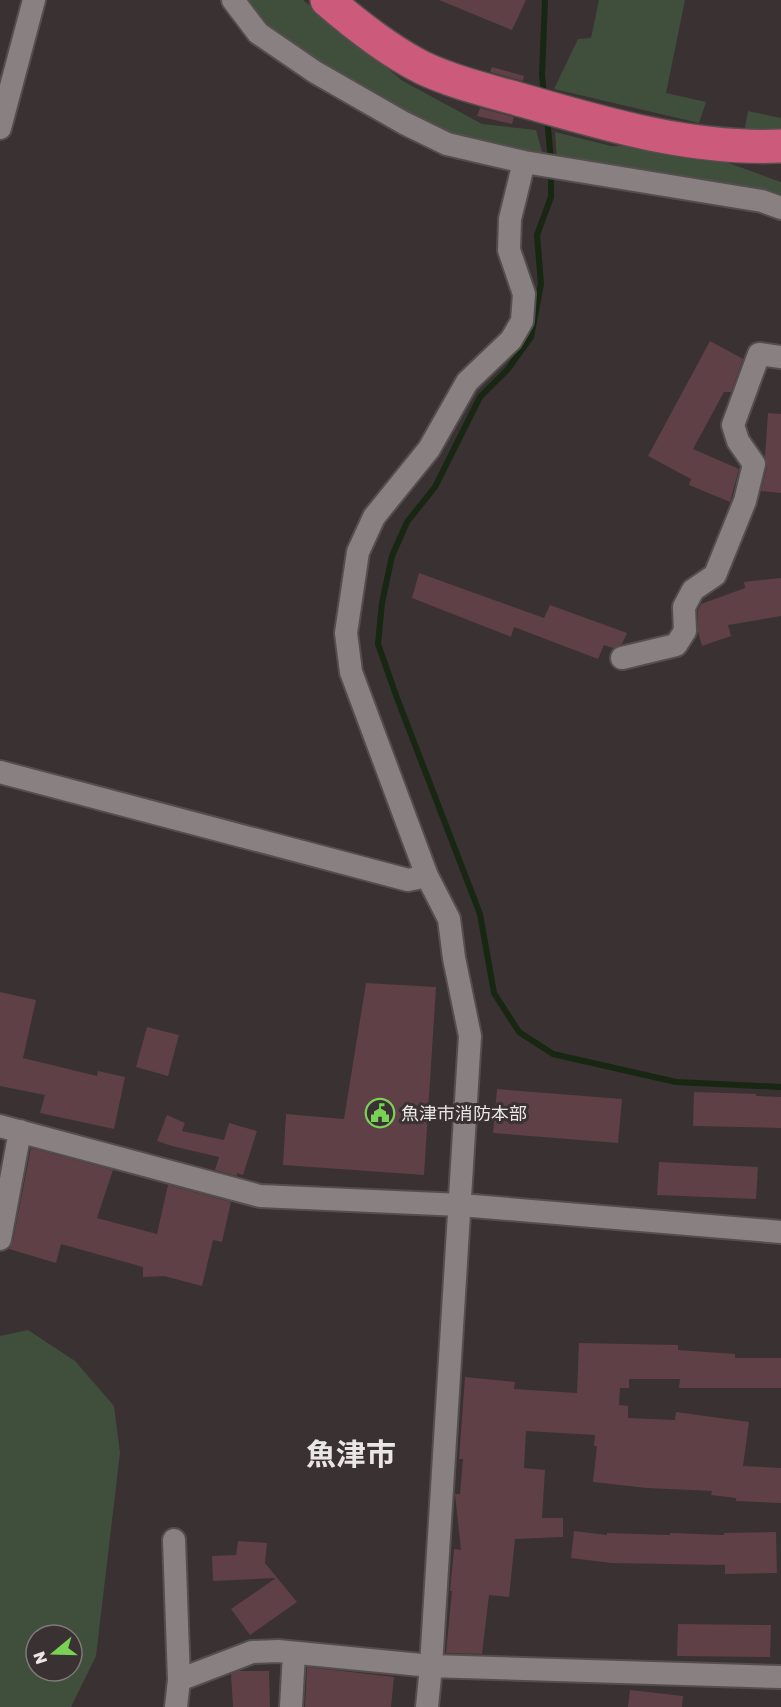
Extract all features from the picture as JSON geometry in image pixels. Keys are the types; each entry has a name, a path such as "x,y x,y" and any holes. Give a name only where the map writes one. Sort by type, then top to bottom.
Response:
{"highway":[{"path":"327,0 393,51 422,68 450,79 603,124 713,145 781,168"},
{"path":"713,145 781,146"}],"street":[{"path":"0,128 34,0"},
{"path":"233,0 258,33 315,72 404,123 447,144 524,162 762,201 781,208"},
{"path":"427,1707 461,1205 470,1036 454,958 449,919 427,876 351,672 346,633 358,552 374,517 429,449 467,382 511,340 522,321 524,294 509,250 510,219 524,162"},
{"path":"622,658 676,645 685,631 684,607 693,590 715,575 745,501 754,464 738,441 733,425 759,354 781,357"},
{"path":"0,772 408,880 427,876"},
{"path":"0,1239 10,1129 260,1196 461,1205 781,1232"},
{"path":"174,1539 179,1680 176,1707"},
{"path":"179,1680 252,1652 294,1653 431,1666 781,1677"},
{"path":"291,1707 294,1653"}],"green space":[{"path":"241,0 303,0 403,81 482,124 536,130 544,159 454,138 360,89 254,19"},
{"path":"599,0 685,0 666,93 706,102 699,123 554,89 578,39 591,38"},
{"path":"748,111 781,118 781,137 744,133"},
{"path":"555,132 611,146 664,146 720,160 781,182 781,197 557,160"},
{"path":"28,1330 75,1361 114,1406 120,1453 96,1656 84,1680 84,1623 24,1623 24,1683 83,1683 71,1707 0,1707 0,1336"}],"building":[{"path":"439,0 526,0 512,30"},
{"path":"492,67 524,76 523,81 490,72"},
{"path":"480,108 514,117 512,124 477,116"},
{"path":"710,341 743,359 731,392 724,392 693,449 739,469 730,502 689,485 691,479 648,456"},
{"path":"768,413 781,414 781,493 761,491 767,467 765,456"},
{"path":"419,573 544,618 550,605 627,633 622,644 613,648 604,645 598,659 514,627 511,637 412,598"},
{"path":"781,578 781,616 728,625 731,636 702,646 698,632 698,610 701,604 745,588 744,582"},
{"path":"366,983 436,987 424,1175 283,1165 286,1114 344,1119"},
{"path":"0,992 36,1000 23,1058 97,1076 98,1071 125,1077 114,1129 40,1113 45,1095 0,1086"},
{"path":"147,1027 179,1035 168,1076 136,1067"},
{"path":"497,1089 622,1099 618,1143 493,1133"},
{"path":"694,1092 781,1097 781,1128 693,1126"},
{"path":"167,1115 185,1123 182,1131 224,1140 229,1123 257,1131 243,1175 237,1173 237,1176 215,1170 219,1157 157,1141"},
{"path":"31,1148 113,1170 97,1218 157,1234 168,1185 231,1202 222,1242 213,1240 202,1286 164,1276 143,1277 143,1267 61,1244 56,1263 9,1249 13,1241"},
{"path":"659,1162 758,1167 756,1199 657,1195"},
{"path":"579,1343 678,1345 678,1350 735,1354 735,1358 781,1358 781,1388 679,1388 680,1379 629,1379 629,1388 620,1388 619,1405 628,1406 628,1418 675,1420 676,1412 749,1422 743,1466 781,1468 781,1503 736,1501 736,1498 711,1495 712,1491 647,1488 593,1482 597,1446 594,1446 595,1435 526,1431 524,1468 545,1470 542,1518 563,1518 563,1537 515,1539 509,1597 489,1595 482,1654 446,1653 454,1549 461,1550 455,1494 460,1494 463,1459 459,1459 465,1377 515,1382 514,1389 577,1393"},
{"path":"574,1531 607,1535 607,1533 670,1535 670,1533 724,1535 724,1533 776,1532 777,1573 725,1574 725,1565 611,1563 571,1558"},
{"path":"238,1541 267,1543 265,1563 297,1602 250,1635 231,1609 276,1578 213,1581 212,1556 236,1555"},
{"path":"678,1624 771,1625 770,1657 677,1656"},
{"path":"307,1667 394,1677 391,1707 305,1707"},
{"path":"239,1671 269,1671 270,1707 233,1707 231,1674"},
{"path":"630,1690 683,1696 682,1707 628,1707"}],"waterway":[{"path":"544,95 542,75 545,0"},
{"path":"547,117 551,161"},
{"path":"551,171 551,197 537,235 541,284 531,337 508,369 480,397 435,487 407,522 392,556 382,603 378,644 480,914 494,993 519,1032 553,1054 676,1082 781,1087"}],"place":[{"name":"魚津市消防本部","path":"380,1113"}],"district":[{"name":"魚津市","path":"351,1454"}]}
